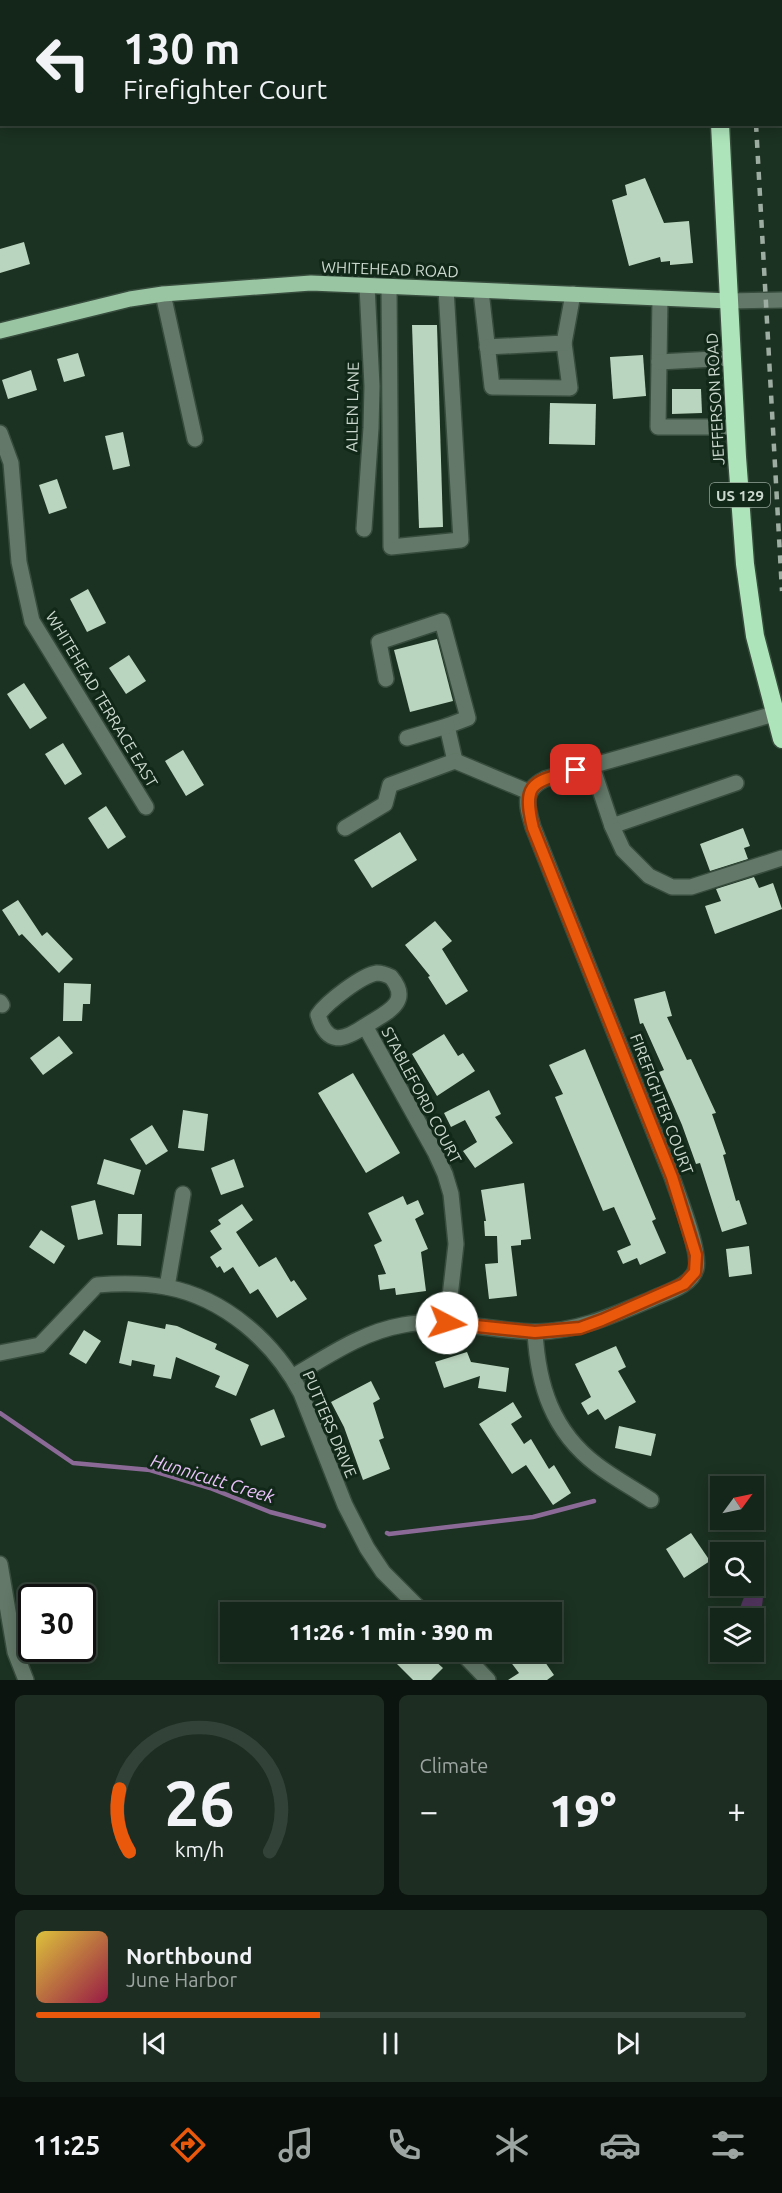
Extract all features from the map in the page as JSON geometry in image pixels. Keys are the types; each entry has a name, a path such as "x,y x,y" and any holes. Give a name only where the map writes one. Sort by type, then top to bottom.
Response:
{"highway":[{"name":"JEFFERSON ROAD","path":"720,126 735,427 746,564 755,636 782,739"}],"main road":[{"name":"WHITEHEAD ROAD","path":"0,331 99,305 163,294 311,283 729,301"}],"street":[{"name":"ALLEN LANE","path":"364,529 372,386 367,286"},
{"path":"389,287 391,547 461,540 446,289"},
{"path":"481,291 492,387 570,387 564,343 573,294"},
{"path":"163,294 195,439"},
{"path":"660,298 658,427 735,427"},
{"name":"WHITEHEAD ROAD","path":"729,301 782,300"},
{"path":"487,347 564,343"},
{"path":"659,362 732,358"},
{"name":"WHITEHEAD TERRACE EAST","path":"0,433 11,463 19,562 32,621 146,807"},
{"path":"386,680 379,642 442,621 468,718 407,738"},
{"path":"345,828 385,804 390,785 455,761 529,792 535,784 545,779 774,714"},
{"path":"447,726 455,761"},
{"path":"592,765 612,826 623,850 649,876 672,887 691,887 782,858"},
{"path":"612,826 736,783"},
{"name":"FIREFIGHTER COURT","path":"292,1377 368,1334 407,1324 447,1323 535,1332 580,1328 684,1284 695,1272 697,1265 686,1218 672,1177 533,828 528,806 529,792"},
{"name":"STABLEFORD COURT","path":"377,973 391,977 399,989 400,997 397,1003 365,1026 350,1036 337,1039 328,1035 318,1015 324,1005 334,997 366,977 377,973"},
{"name":"STABLEFORD COURT","path":"365,1026 435,1152 451,1194 456,1244 447,1323"},
{"path":"167,1287 183,1194"},
{"name":"PUTTERS DRIVE","path":"0,1353 40,1345 97,1285 118,1283 167,1287 205,1300 234,1317 276,1354 292,1377 301,1393 345,1505 367,1548 383,1572 413,1602"},
{"path":"535,1332 541,1384 559,1423 577,1446 596,1464 651,1500"},
{"path":"0,1564 15,1652 26,1680"},
{"path":"471,1662 488,1680"}],"shaded area":[{"path":"744,1596 763,1596 762,1608 740,1608"}],"building":[{"path":"645,178 664,223 689,221 693,263 670,265 670,261 661,262 660,257 629,266 612,200 627,195 625,185"},
{"path":"24,242 30,264 0,273 0,249"},
{"path":"412,325 437,325 443,527 419,528"},
{"path":"78,353 85,376 64,382 57,359"},
{"path":"643,355 646,396 613,399 610,357"},
{"path":"31,370 37,390 8,399 2,380"},
{"path":"672,389 701,389 702,413 672,414"},
{"path":"550,403 596,404 595,445 549,444"},
{"path":"123,432 130,466 113,470 105,436"},
{"path":"57,479 67,508 49,514 39,485"},
{"path":"88,589 106,623 87,632 70,599"},
{"path":"437,639 453,701 410,712 394,650"},
{"path":"129,655 146,681 126,694 109,668"},
{"path":"24,683 47,718 30,729 7,694"},
{"path":"63,743 82,774 65,785 45,754"},
{"path":"183,750 204,785 186,796 165,761"},
{"path":"106,806 126,837 108,849 88,818"},
{"path":"743,828 750,846 744,848 748,859 710,871 700,844"},
{"path":"400,832 417,860 372,888 354,860"},
{"path":"754,877 759,888 773,883 782,909 715,934 705,906 721,901 716,889"},
{"path":"18,900 42,936 47,932 73,959 59,973 22,934 19,936 2,910"},
{"path":"435,921 452,941 442,949 468,991 446,1005 428,977 430,976 405,945"},
{"path":"64,983 91,984 90,1004 83,1004 82,1021 63,1021"},
{"path":"665,991 672,1016 667,1017 687,1060 691,1059 716,1113 712,1114 726,1154 723,1155 736,1201 739,1200 747,1224 722,1232 700,1163 696,1164 659,1072 664,1070 643,1023 640,1024 634,999"},
{"path":"444,1034 458,1056 463,1053 475,1071 437,1096 412,1054"},
{"path":"59,1036 73,1053 43,1075 30,1058"},
{"path":"585,1049 656,1219 652,1221 666,1253 640,1265 637,1258 623,1264 617,1251 631,1245 614,1207 603,1211 555,1097 563,1094 549,1065"},
{"path":"353,1073 400,1153 366,1173 318,1093"},
{"path":"489,1090 501,1114 495,1117 513,1143 475,1168 463,1151 477,1142 465,1120 451,1127 444,1113"},
{"path":"183,1110 208,1114 204,1151 178,1148"},
{"path":"152,1125 168,1151 146,1165 130,1139"},
{"path":"104,1159 141,1170 134,1195 97,1184"},
{"path":"234,1159 244,1187 221,1195 211,1168"},
{"path":"524,1183 531,1239 521,1240 521,1245 511,1246 517,1296 489,1299 485,1264 498,1263 497,1236 485,1236 484,1221 486,1221 481,1190"},
{"path":"403,1196 407,1205 418,1200 424,1214 415,1219 428,1249 421,1252 426,1291 396,1295 395,1288 380,1290 378,1275 386,1274 374,1245 382,1241 368,1213"},
{"path":"95,1200 103,1234 78,1240 71,1206"},
{"path":"242,1204 253,1220 236,1232 259,1267 276,1257 291,1282 294,1280 307,1299 277,1318 258,1289 250,1294 233,1267 224,1273 220,1266 217,1268 210,1257 222,1249 210,1231 221,1224 218,1220"},
{"path":"118,1214 142,1214 141,1246 117,1245"},
{"path":"41,1230 65,1246 54,1264 29,1247"},
{"path":"749,1246 752,1274 729,1277 726,1249"},
{"path":"128,1321 165,1329 166,1324 177,1326 217,1344 215,1349 249,1365 236,1396 215,1387 220,1376 176,1357 171,1379 153,1376 155,1365 132,1360 131,1366 119,1363"},
{"path":"84,1330 101,1341 86,1364 69,1354"},
{"path":"616,1346 626,1367 618,1371 636,1402 605,1420 598,1409 588,1415 581,1403 591,1397 575,1364"},
{"path":"467,1352 471,1362 509,1368 506,1392 478,1388 480,1376 444,1388 435,1362"},
{"path":"371,1381 380,1399 373,1403 384,1438 379,1440 390,1469 363,1480 344,1427 331,1402"},
{"path":"513,1402 522,1417 511,1424 524,1444 531,1439 549,1469 554,1465 571,1493 553,1505 526,1465 512,1474 479,1424"},
{"path":"274,1409 285,1437 261,1446 250,1419"},
{"path":"619,1426 656,1434 651,1456 615,1448"},
{"path":"691,1533 710,1561 684,1578 666,1549"},
{"path":"395,1662 436,1662 443,1668 431,1680 413,1680"},
{"path":"511,1662 545,1662 554,1675 547,1680 508,1680 519,1673"}],"waterway":[{"name":"Hunnicutt Creek","path":"0,1413 73,1463 150,1470 210,1488 270,1512 324,1526"},
{"name":"Hunnicutt Creek","path":"387,1533 533,1517 594,1501"}],"railway":[{"path":"756,126 782,591"}],"route":[{"path":"447,1323 535,1332 580,1328 676,1289 691,1278 697,1265 686,1218 672,1177 533,828 528,806 529,792 535,784 545,779 576,770"}]}
